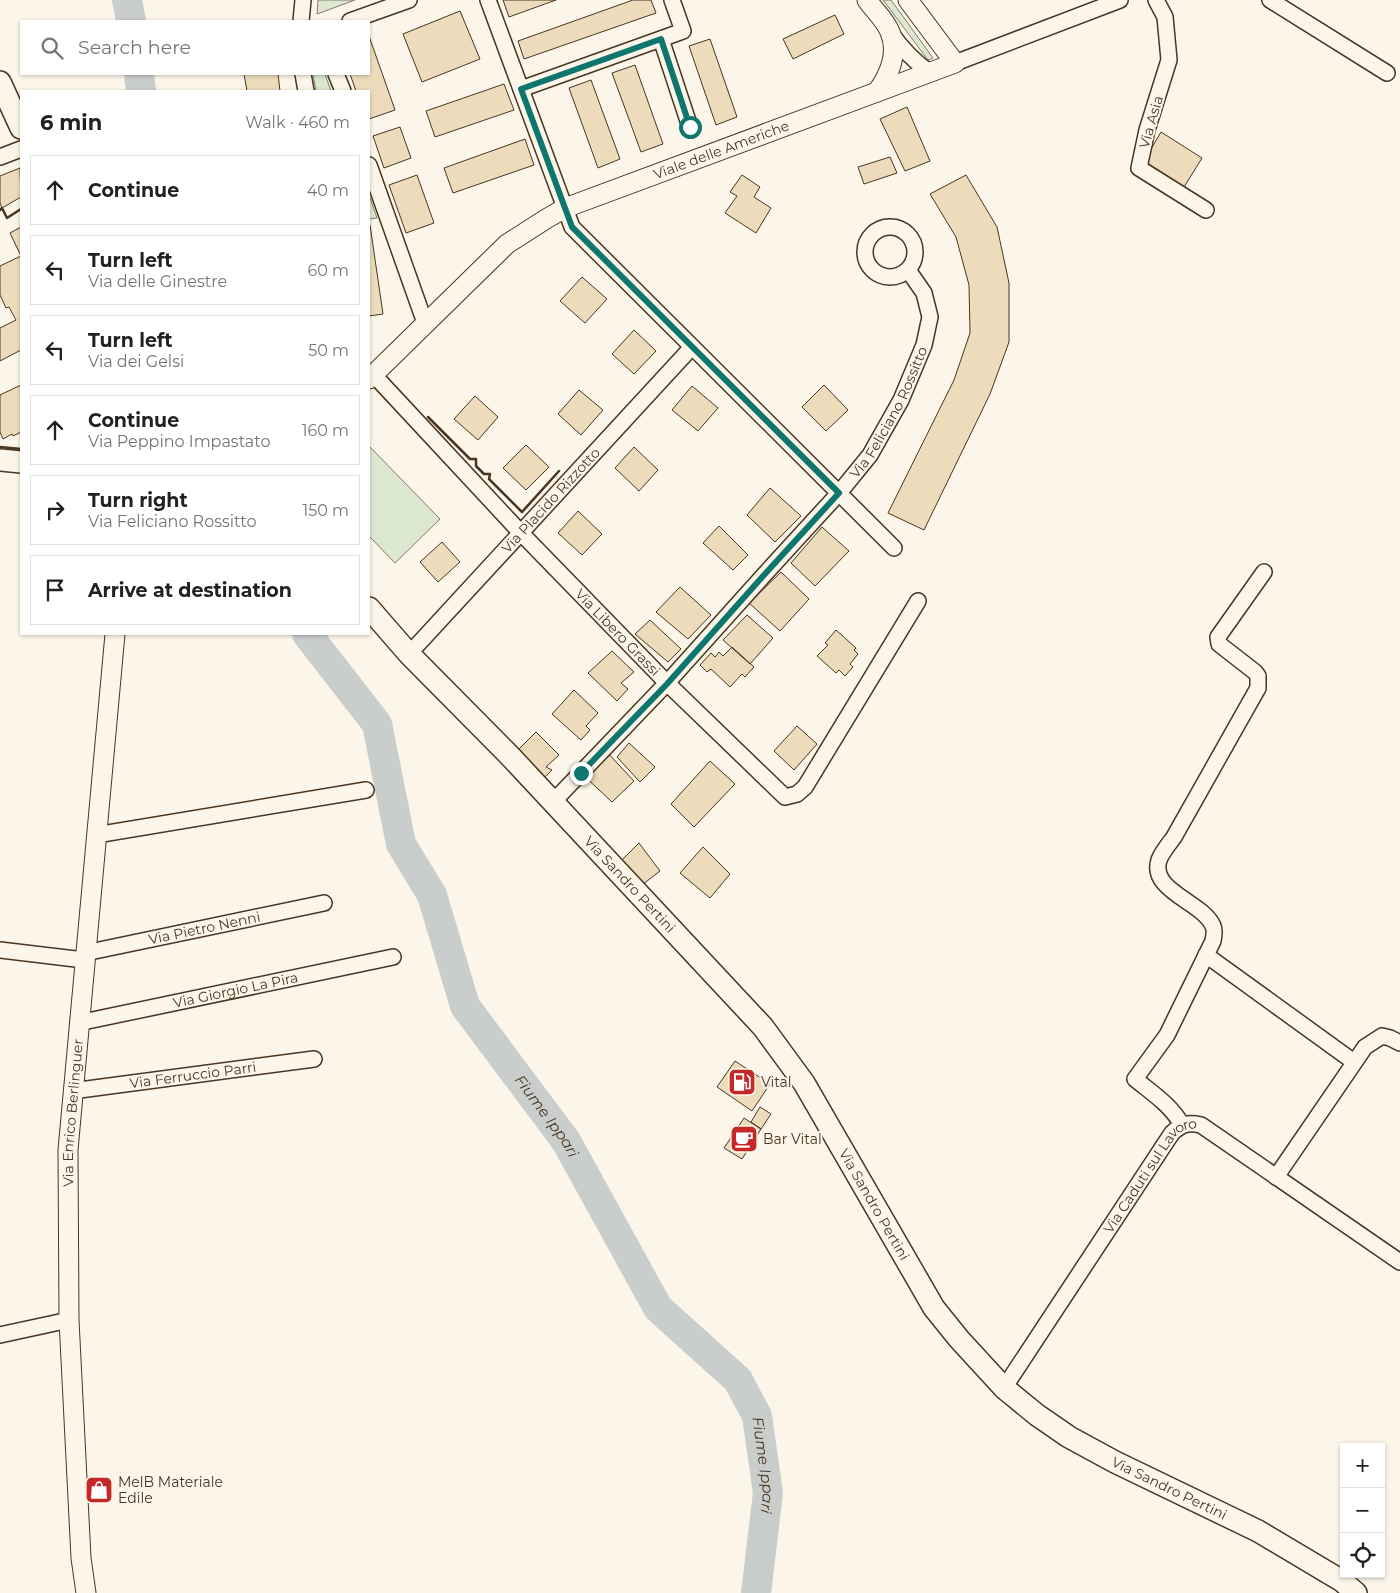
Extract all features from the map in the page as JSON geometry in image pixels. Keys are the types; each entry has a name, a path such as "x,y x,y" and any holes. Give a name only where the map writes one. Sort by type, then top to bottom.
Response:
{"main road":[{"path":"0,82 20,126"},
{"path":"0,460 20,462"},
{"name":"Via Sandro Pertini","path":"370,609 409,654 510,756 763,1027 804,1083 934,1308 959,1339 1004,1388 1037,1415 1069,1437 1115,1462 1258,1531 1342,1581 1356,1593"}],"street":[{"path":"300,20 303,0"},
{"path":"488,0 572,227 894,548"},
{"path":"521,89 683,31 672,0"},
{"path":"867,0 908,54 929,72"},
{"path":"908,0 955,63"},
{"name":"Viale delle Americhe","path":"371,377 507,244 565,208 1120,0"},
{"name":"Via Asia","path":"1156,0 1165,17 1169,60 1147,130 1139,168 1206,210"},
{"path":"1270,0 1387,73"},
{"path":"353,20 402,1"},
{"path":"877,92 885,82 892,64 893,45 890,32"},
{"path":"661,39 690,127"},
{"path":"303,75 306,90"},
{"path":"336,75 343,90"},
{"path":"0,158 20,149"},
{"path":"370,168 425,323"},
{"name":"Via Feliciano Rossitto","path":"552,803 667,684 839,493 870,455 901,400 924,344 930,317 924,293 908,270"},
{"name":"Via Placido Rizzotto","path":"409,654 692,347"},
{"name":"Via Libero Grassi","path":"371,377 667,684 785,797 797,794 805,787 918,601"},
{"path":"1182,1125 1176,1114 1166,1103 1135,1079 1167,1035 1213,941 1214,928 1210,920 1159,878 1158,867 1160,859 1258,688 1258,676 1255,672 1219,644 1218,637 1264,572"},
{"name":"Via Enrico Berlinguer","path":"86,1593 82,1558 69,1320 68,1150 114,635"},
{"path":"96,835 366,790"},
{"name":"Via Pietro Nenni","path":"0,950 85,957 324,903"},
{"path":"1206,955 1354,1062"},
{"name":"Via Giorgio La Pira","path":"78,1023 393,957"},
{"path":"1276,1177 1365,1047 1382,1036 1400,1043"},
{"name":"Via Ferruccio Parri","path":"72,1091 314,1059"},
{"name":"Via Caduti sul Lavoro","path":"1004,1388 1172,1133 1182,1125 1192,1123 1201,1125 1400,1262"},
{"path":"0,1335 69,1320"}],"green space":[{"path":"318,0 355,0 317,14"},
{"path":"883,0 891,0 933,58 928,60"},
{"path":"313,75 325,75 331,90 316,90"},
{"path":"370,198 377,218 370,219"},
{"path":"370,447 440,519 395,563 370,537"}],"building":[{"path":"503,0 556,0 509,17"},
{"path":"633,0 651,0 656,13 524,59 518,41"},
{"path":"460,11 480,59 422,82 403,34"},
{"path":"835,15 844,34 793,59 783,39"},
{"path":"370,39 395,110 370,119 370,90 356,90 350,75 370,75"},
{"path":"710,39 737,117 716,125 689,46"},
{"path":"635,65 663,144 641,152 612,73"},
{"path":"244,75 278,75 280,90 247,90"},
{"path":"591,80 620,159 598,168 569,88"},
{"path":"504,84 514,110 435,137 426,111"},
{"path":"907,107 930,161 905,171 880,119"},
{"path":"400,127 411,158 384,168 373,136"},
{"path":"1161,132 1202,158 1184,187 1144,161"},
{"path":"525,139 534,165 453,193 444,168"},
{"path":"890,157 897,173 864,184 858,167"},
{"path":"20,168 20,198 2,208 0,203 0,176"},
{"path":"417,175 434,223 406,233 389,185"},
{"path":"742,175 760,187 754,197 771,208 756,233 725,213 737,196 730,192"},
{"path":"966,175 997,227 1009,283 1009,342 990,394 924,530 888,513 954,380 970,333 969,285 956,237 930,194"},
{"path":"370,225 383,314 370,316"},
{"path":"20,228 20,254 10,233"},
{"path":"20,256 20,351 0,361 0,328 16,320 9,307 6,308 0,295 0,266"},
{"path":"582,277 607,299 585,323 560,301"},
{"path":"634,330 656,351 634,374 612,354"},
{"path":"20,385 20,432 3,439 0,432 0,395"},
{"path":"824,385 848,410 826,431 802,407"},
{"path":"692,386 718,408 698,431 672,410"},
{"path":"579,390 603,410 581,435 558,414"},
{"path":"475,396 498,417 478,440 454,419"},
{"path":"526,445 549,467 526,490 503,468"},
{"path":"634,447 658,470 639,491 615,468"},
{"path":"770,488 801,516 775,542 747,515"},
{"path":"578,511 602,534 582,555 558,533"},
{"path":"719,526 748,555 733,570 703,543"},
{"path":"822,527 849,551 815,586 791,563"},
{"path":"442,542 460,562 438,582 420,562"},
{"path":"781,572 809,599 780,631 749,603"},
{"path":"680,587 711,615 688,639 656,612"},
{"path":"747,615 773,638 750,664 723,640"},
{"path":"650,620 681,649 668,662 635,634"},
{"path":"836,630 856,648 854,650 858,654 850,664 853,667 845,676 839,670 836,673 817,656 828,645 825,643"},
{"path":"732,647 754,667 745,677 742,674 730,687 711,669 707,672 700,665 711,653 715,657 719,652 723,656"},
{"path":"612,651 634,672 621,683 628,689 617,701 588,673"},
{"path":"574,690 598,713 586,726 590,730 581,740 552,714"},
{"path":"797,726 817,744 794,770 774,751"},
{"path":"536,732 559,755 546,767 552,770 543,779 516,752"},
{"path":"629,743 655,767 640,782 617,757"},
{"path":"604,749 634,781 612,802 581,773"},
{"path":"710,761 735,784 694,827 671,804"},
{"path":"639,843 660,871 642,885 619,863"},
{"path":"703,847 730,874 710,898 680,873"},
{"path":"735,1061 770,1084 752,1111 717,1087"},
{"path":"760,1107 771,1114 761,1129 751,1122"},
{"path":"744,1118 761,1129 742,1159 724,1148"}],"waterway":[{"name":"Fiume Ippari","path":"127,0 131,20"},
{"name":"Fiume Ippari","path":"139,75 141,90"},
{"name":"Fiume Ippari","path":"308,635 377,724 401,844 432,895 465,1006 566,1141 658,1308 738,1380 757,1416 768,1493 756,1593"}],"wall":[{"path":"0,210 2,208 7,218 20,210"},
{"path":"428,417 470,459 476,459 476,466 484,474 490,474 489,479 522,512 559,471"},
{"path":"0,447 20,449"}],"place":[{"name":"Vital","path":"742,1082"},
{"name":"Bar Vital","path":"744,1139"},
{"name":"MelB Materiale Edile","path":"99,1490"}],"route":[{"path":"581,773 667,684 839,493 572,227 521,89 661,39 690,127"}]}
